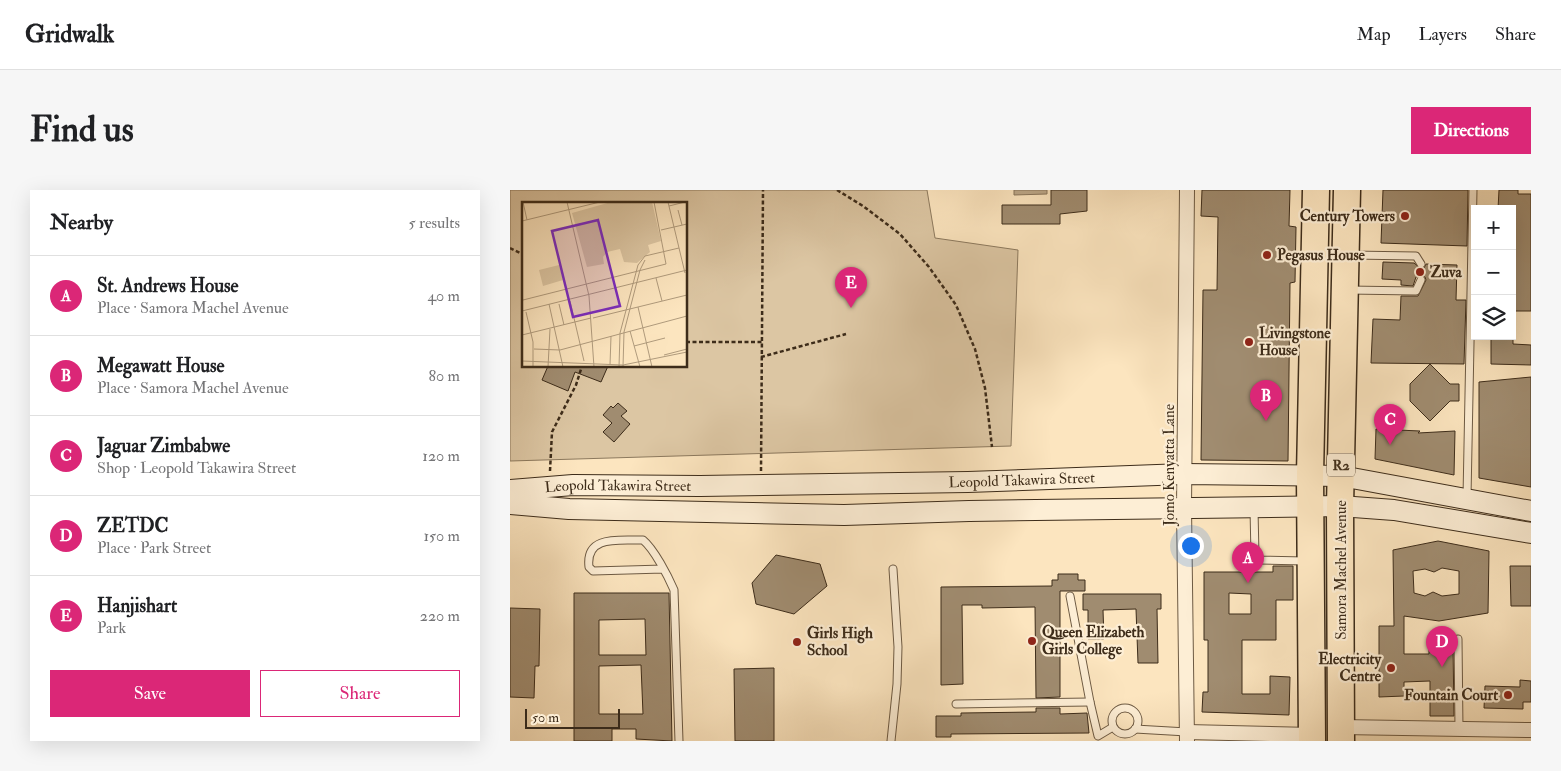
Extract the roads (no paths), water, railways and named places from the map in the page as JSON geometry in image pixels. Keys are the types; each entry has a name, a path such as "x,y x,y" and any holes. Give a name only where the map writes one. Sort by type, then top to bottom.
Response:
{"highway":[{"name":"Samora Machel Avenue","path":"1312,738 1310,475 1316,190"},
{"name":"Samora Machel Avenue","path":"1341,734 1340,506 1348,190"}],"main road":[{"name":"Leopold Takawira Street","path":"510,490 573,485 700,486 968,482 1184,474 1310,475 1341,476 1531,511"},
{"name":"Leopold Takawira Street","path":"510,504 569,509 844,515 1184,507 1340,506 1394,510 1531,533"}],"street":[{"name":"Jomo Kenyatta Lane","path":"1187,190 1184,474 1187,736"},
{"path":"1341,734 1459,729 1531,730"},
{"path":"1187,736 1312,738"}],"lane":[{"path":"1467,500 1473,190"},
{"path":"1346,255 1416,256 1422,264"},
{"path":"1346,290 1416,291 1421,280"},
{"path":"1254,506 1255,556 1259,560 1311,561"},
{"path":"663,569 593,571 589,567 588,558 593,547 603,541 643,540 650,545 663,569 674,590 679,741"},
{"path":"891,741 897,684 898,646 892,569"},
{"path":"1070,596 1098,738 1113,727"},
{"path":"1458,639 1459,729"},
{"path":"956,704 1090,702"},
{"path":"1135,730 1138,720 1133,711 1119,709 1115,712 1112,717 1113,727 1121,734 1135,730 1187,736"}],"place":[{"name":"Century Towers","path":"1405,216"},
{"name":"Pegasus House","path":"1267,255"},
{"name":"Zuva","path":"1420,272"},
{"name":"Hanjishart","path":"851,308"},
{"name":"Livingstone House","path":"1249,342"},
{"name":"Megawatt House","path":"1266,421"},
{"name":"Jaguar Zimbabwe","path":"1390,445"},
{"name":"St. Andrews House","path":"1248,583"},
{"name":"Queen Elizabeth Girls College","path":"1032,641"},
{"name":"Girls High School","path":"797,642"},
{"name":"ZETDC","path":"1442,667"},
{"name":"Electricity Centre","path":"1391,668"},
{"name":"Fountain Court","path":"1508,695"}]}
